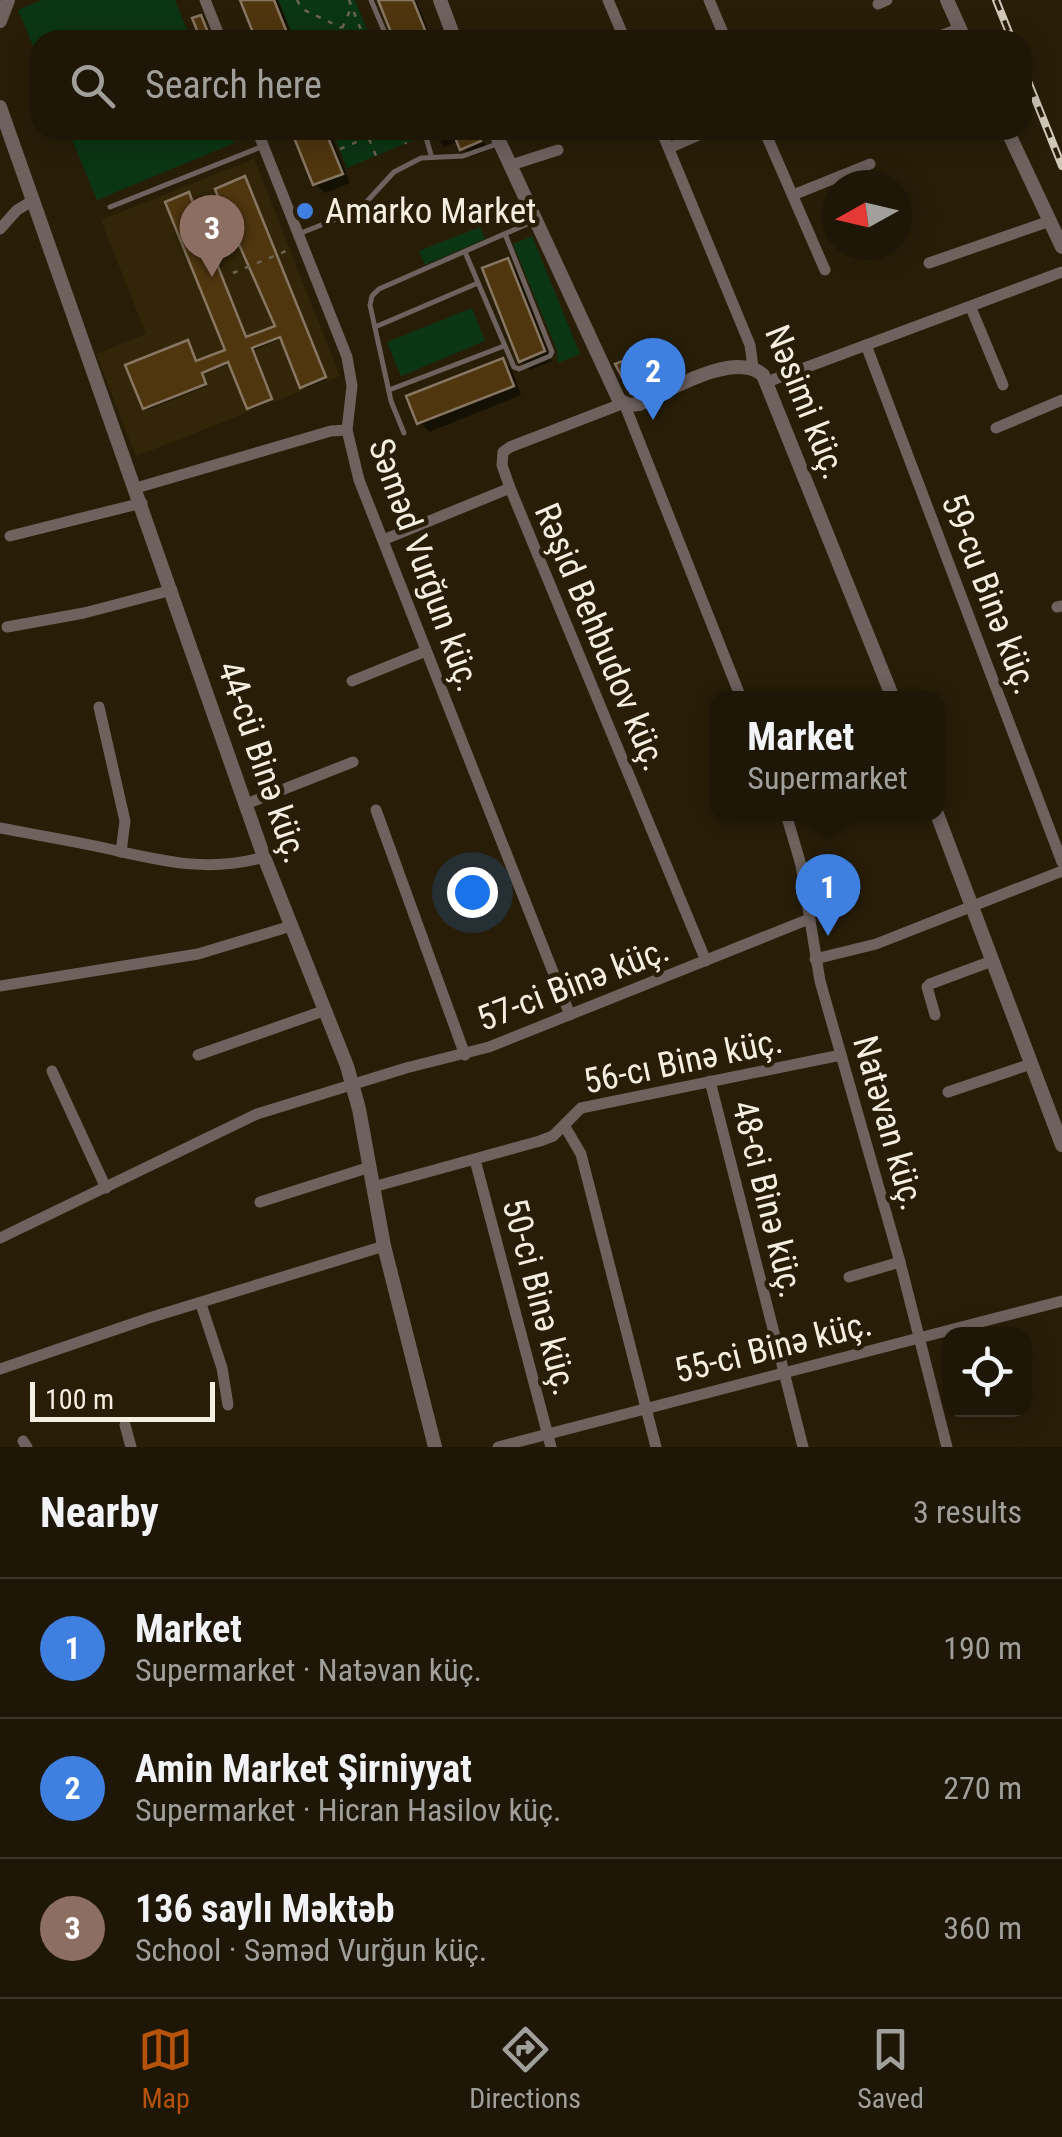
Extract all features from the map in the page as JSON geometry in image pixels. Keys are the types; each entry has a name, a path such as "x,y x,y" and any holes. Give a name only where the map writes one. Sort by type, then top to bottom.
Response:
{"street":[{"path":"0,22 8,0"},
{"path":"204,0 217,30"},
{"path":"440,0 451,30"},
{"path":"608,0 621,30"},
{"path":"709,0 722,30"},
{"path":"947,0 960,30"},
{"name":"44-cü Binə küç.","path":"0,107 264,857 353,1084 384,1246 435,1447"},
{"name":"Səməd Vurğun küç.","path":"261,140 352,372 347,430 359,480 570,1015"},
{"path":"499,140 584,320 612,390 624,404 738,691"},
{"name":"Nəsimi küç.","path":"665,140 750,345 752,367 767,382 890,691"},
{"path":"669,148 687,140"},
{"path":"769,140 825,270"},
{"path":"1012,140 1062,247"},
{"path":"511,165 558,150"},
{"path":"794,194 870,164"},
{"path":"0,230 18,210 34,200"},
{"path":"929,263 1050,221"},
{"path":"767,382 1062,272"},
{"path":"971,308 1003,385"},
{"name":"59-cu Binə küç.","path":"866,345 1062,862"},
{"path":"624,404 640,404 722,369 752,367"},
{"path":"996,428 1062,400"},
{"name":"Rəşid Behbudov küç.","path":"624,404 510,446 503,452 502,465 706,962"},
{"path":"136,488 331,431 347,430"},
{"path":"382,540 510,488"},
{"path":"10,536 142,503"},
{"path":"7,627 84,613 172,590"},
{"path":"352,681 426,651"},
{"path":"98,707 125,820 122,852"},
{"path":"246,804 353,762"},
{"path":"376,810 465,1055"},
{"name":"Natəvan küç.","path":"788,821 800,865 816,959 947,1447"},
{"path":"940,821 1062,1143"},
{"path":"0,828 163,863 230,866 264,857"},
{"path":"816,959 876,944 1062,871"},
{"name":"57-ci Binə küç.","path":"0,1238 258,1114 465,1055 808,919"},
{"path":"0,986 198,954 291,926"},
{"path":"935,1015 927,987 930,984 992,961"},
{"path":"198,1055 326,1010"},
{"name":"56-cı Binə küç.","path":"374,1187 540,1141 581,1108 841,1055"},
{"path":"948,1092 1032,1064"},
{"path":"52,1071 106,1188"},
{"name":"48-ci Binə küç.","path":"710,1080 803,1447"},
{"path":"564,1125 582,1154 656,1447"},
{"name":"50-ci Binə küç.","path":"475,1160 549,1440"},
{"path":"260,1202 370,1167"},
{"path":"0,1369 148,1318 384,1246"},
{"path":"849,1277 900,1262"},
{"name":"55-ci Binə küç.","path":"498,1447 549,1440 645,1408 1062,1300"},
{"path":"201,1304 222,1368 228,1405"},
{"path":"125,1425 132,1447"}],"lane":[{"path":"372,0 384,30"},
{"path":"427,140 432,155"},
{"path":"300,239 359,210 394,172 432,155 463,156 486,140"},
{"path":"110,207 264,146"},
{"path":"404,432 388,390 370,305 372,296 379,288 537,220"},
{"path":"464,252 514,366 519,369 550,356 552,352 506,234"},
{"path":"375,327 478,283"},
{"path":"388,390 504,346"}],"path":[{"path":"297,0 302,9 341,30 352,7"},
{"path":"349,0 361,30"},
{"path":"340,149 361,140"},
{"path":"369,140 376,156"},
{"path":"405,140 406,144"},
{"path":"233,274 300,239"}],"shaded area":[{"path":"254,159 340,376 136,456 96,354 146,334 101,220"}],"green space":[{"path":"42,0 175,0 187,30 30,30 30,38 18,10"},
{"path":"278,0 355,0 367,30 291,30"},
{"path":"72,140 234,143 97,200"},
{"path":"336,140 414,140 347,168"},
{"path":"480,227 485,239 425,265 419,251"},
{"path":"532,236 580,354 558,363 557,350 513,244"},
{"path":"472,308 485,341 401,376 387,342"}],"building":[{"path":"240,0 274,0 286,30 252,30"},
{"path":"378,0 413,0 425,30 390,30"},
{"path":"201,15 207,30 197,30 192,18"},
{"path":"295,140 329,140 343,174 313,185"},
{"path":"456,140 481,140 481,141 460,150"},
{"path":"245,176 326,377 300,388 280,337 252,348 272,399 247,409 228,362 202,373 206,384 143,409 125,365 188,340 196,361 225,350 165,202 189,192 201,224 225,215 215,189","holes":["230,224 275,326 246,337 205,234"]},
{"path":"508,258 545,351 519,362 482,268"},
{"path":"638,355 650,386 631,394 615,364"},
{"path":"503,358 514,386 417,424 406,396"}],"railway":[{"path":"996,0 1008,30"},
{"path":"1032,91 1062,166"}],"place":[{"name":"Amarko Market","path":"305,211"},
{"name":"136 saylı Məktəb","path":"212,277"},
{"name":"Amin Market Şirniyyat","path":"653,420"},
{"name":"Market","path":"828,936"}]}
